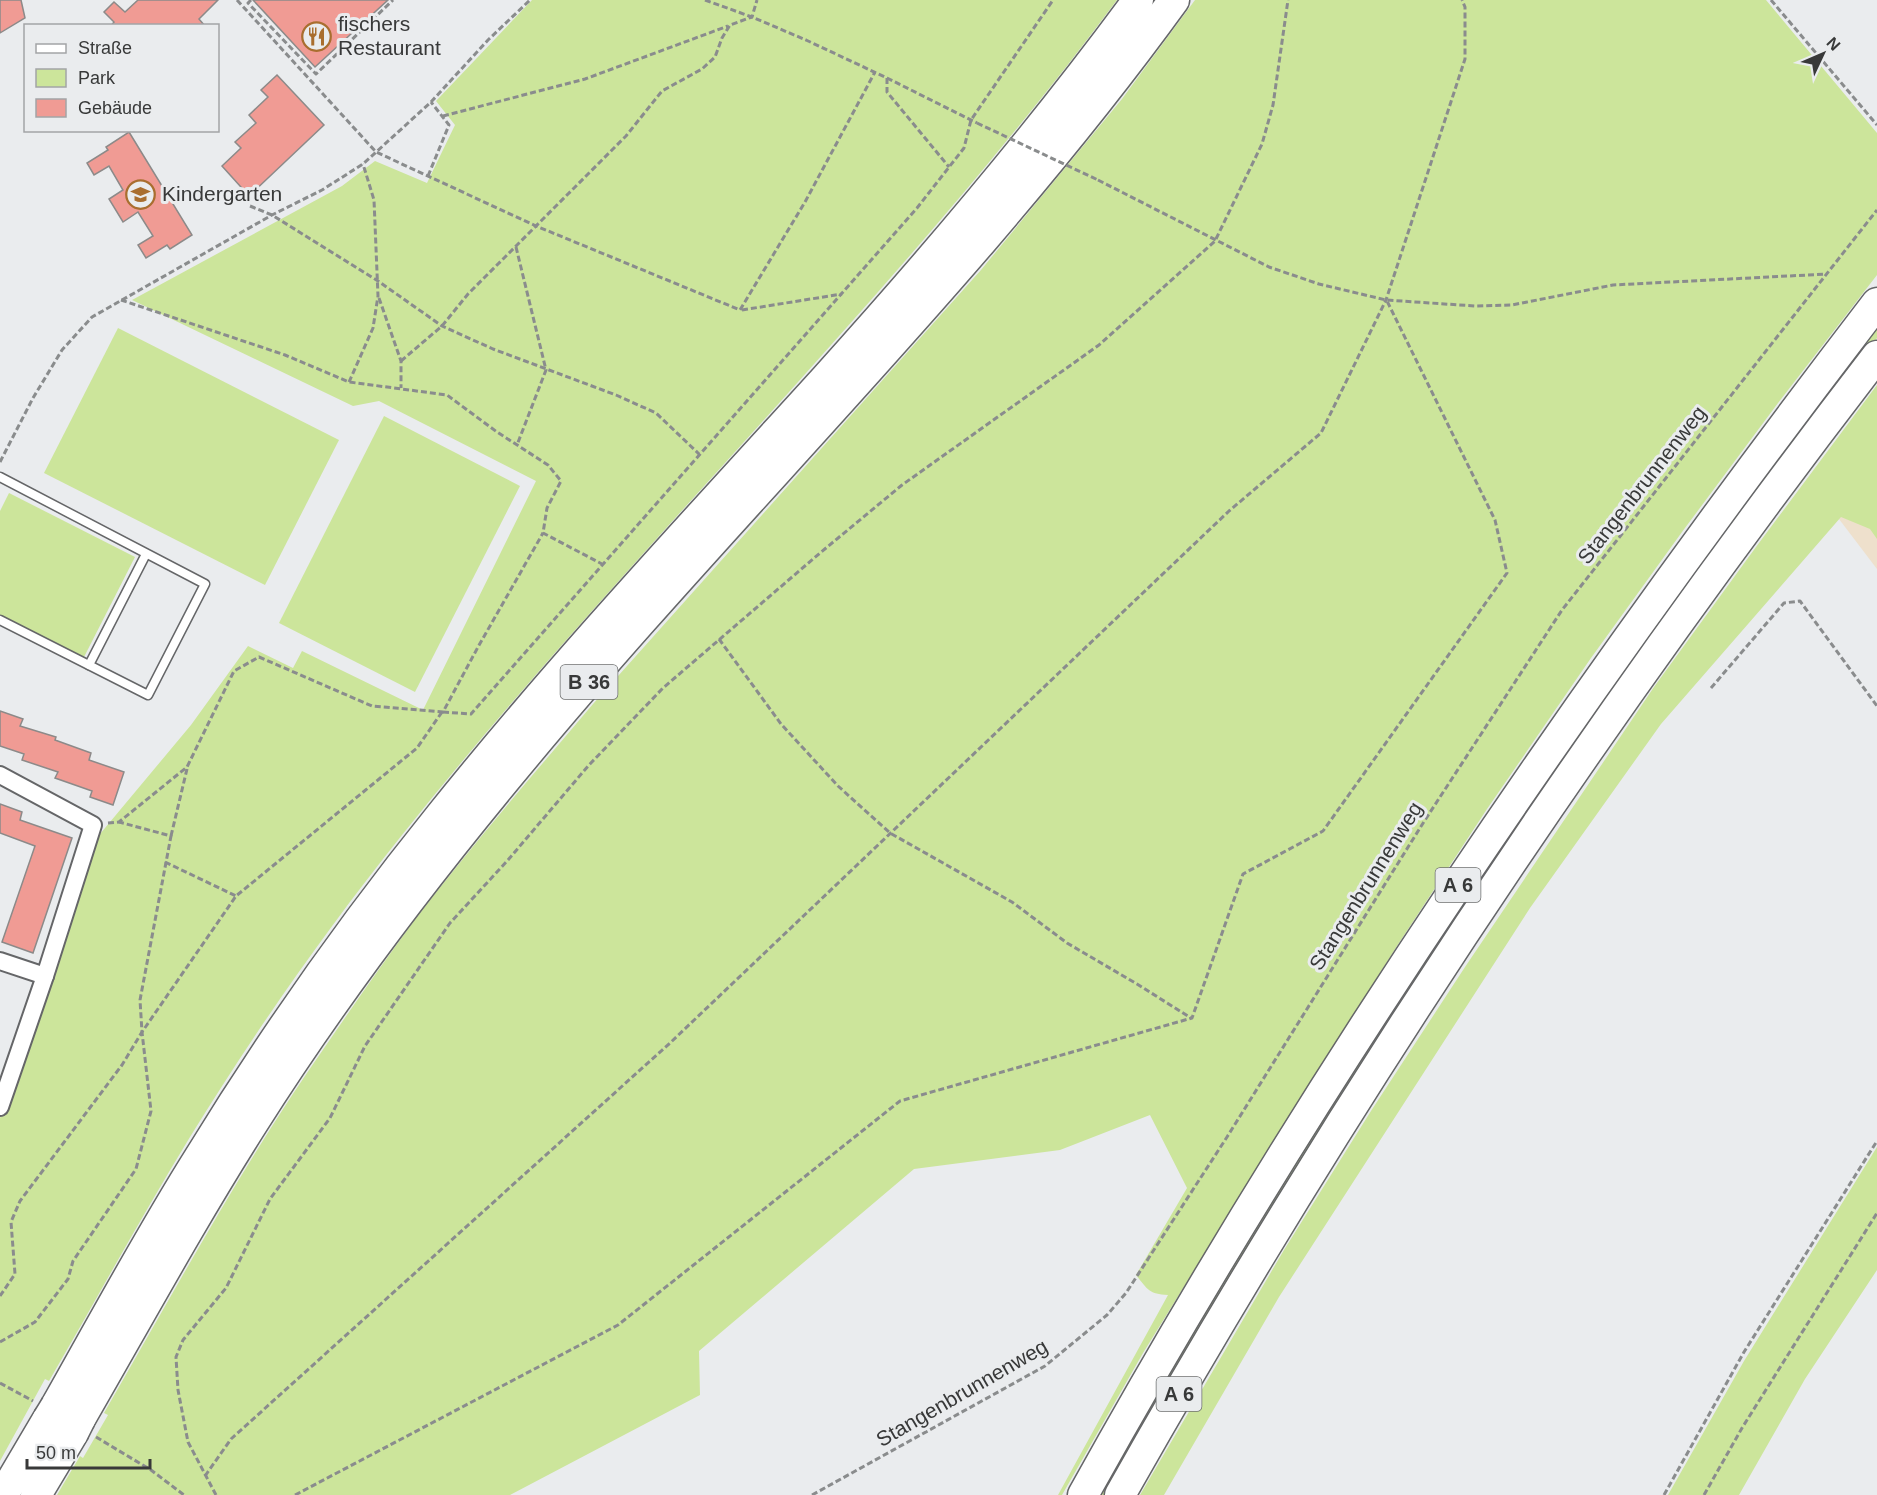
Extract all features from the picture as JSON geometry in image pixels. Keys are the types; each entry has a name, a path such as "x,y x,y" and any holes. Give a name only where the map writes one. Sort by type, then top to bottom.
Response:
{"highway":[{"name":"B 36","path":"36,1495 64,1419 198,1159 290,1016 384,887 443,812 587,642 825,379 962,222 1054,112 1138,0"},
{"name":"B 36","path":"3,1495 64,1419 186,1235 254,1122 351,978 411,896 574,699 970,256 1103,94 1174,0"},
{"name":"A 6","path":"1083,1495 1270,1178 1470,867 1607,667 1701,537 1877,303"},
{"name":"A 6","path":"1120,1495 1300,1191 1451,954 1634,686 1800,456 1877,356"}],"street":[{"path":"0,775 93,825 0,1107"},
{"path":"0,961 45,976"}],"lane":[{"path":"0,477 205,584 148,695 0,620"},
{"path":"89,665 146,554"}],"path":[{"path":"237,0 376,152 536,226 740,310 843,293"},
{"path":"251,0 248,3 316,74 393,0"},
{"path":"0,462 33,398 62,350 92,317 272,214 322,190 363,164 430,102 488,40 530,0"},
{"path":"705,0 752,17 875,72 1098,180 1269,267 1319,284 1386,300 1475,306 1512,305 1613,285 1828,274"},
{"path":"752,17 757,0"},
{"path":"0,1342 35,1322 68,1279 73,1262 136,1169 151,1111 140,1000 165,862 187,767 234,671 259,657 372,706 471,714 917,208 964,148 970,120 1053,1 1046,0"},
{"path":"216,1495 188,1442 178,1390 176,1357 183,1340 226,1288 270,1199 330,1118 364,1046 450,923 590,765 663,688 902,485 1099,345 1215,241 1262,144 1274,105 1288,0"},
{"path":"205,1476 231,1439 670,1043 1230,511 1321,433 1386,300 1465,59 1465,7 1462,0"},
{"path":"1772,0 1877,125"},
{"path":"443,116 585,79 752,17"},
{"path":"401,361 442,326 468,294 626,136 662,91 702,69 715,57 730,25"},
{"path":"740,310 805,202 875,72"},
{"path":"887,78 887,92 949,167"},
{"path":"428,176 449,125 430,102"},
{"path":"349,382 374,328 378,296 374,200 363,164"},
{"path":"250,206 272,214 378,281 442,326 493,349 616,395 656,414 700,455"},
{"name":"Stangenbrunnenweg","path":"812,1495 1045,1366 1107,1315 1126,1293 1227,1137 1425,820 1562,610 1877,210"},
{"path":"516,247 546,370 517,445"},
{"path":"378,296 401,361 401,388"},
{"path":"0,1296 15,1274 11,1222 20,1201 122,1065 142,1032 236,896 417,748 442,712 543,533 547,508 561,481 548,465 447,396 349,382 285,355 122,300"},
{"path":"1192,1018 1243,874 1323,831 1507,573 1495,520 1386,300"},
{"path":"543,533 602,564"},
{"path":"1711,688 1784,603 1800,601 1877,706"},
{"path":"719,639 781,724 838,786 891,833 1012,902 1067,943 1192,1018"},
{"path":"120,822 187,767"},
{"path":"93,825 120,822 171,836"},
{"path":"165,862 236,896"},
{"path":"295,1495 618,1325 900,1101 1192,1018"},
{"path":"1664,1495 1744,1352 1877,1141"},
{"path":"1704,1495 1742,1428 1877,1213"},
{"path":"0,1383 10,1388"},
{"path":"119,1450 184,1495"}],"shaded area":[{"path":"1877,468 1877,569 1839,519"}],"green space":[{"path":"532,0 1117,0 1033,109 945,215 489,729 373,871 291,983 214,1098 154,1197 49,1381 45,1379 0,1461 0,1118 100,834 191,725 248,646 293,668 302,651 423,710 536,481 379,401 353,406 132,300 342,186 375,161 427,183 455,125 436,101"},
{"path":"1195,0 1766,0 1877,133 1877,275 1682,532 1591,658 1487,809 1397,946 1237,1201 1143,1353 1062,1495 1058,1495 1168,1295 1157,1294 1149,1290 1136,1275 1187,1188 1150,1115 1060,1150 914,1169 699,1351 700,1395 510,1495 57,1495 80,1456 83,1458 108,1415 104,1413 253,1156 307,1073 414,921 480,838 593,704 981,270 1122,99"},
{"path":"1877,322 1877,338 1823,408 1107,1495 1096,1495 1308,1138 1534,792"},
{"path":"118,328 339,440 265,585 44,473"},
{"path":"1877,385 1877,539 1870,529 1841,517 1661,724 1530,908 1279,1297 1164,1495 1140,1495 1284,1250 1465,967 1654,687"},
{"path":"384,416 520,486 415,692 279,623"},
{"path":"9,493 135,557 83,659 0,617 0,511"},
{"path":"1877,1147 1877,1270 1805,1379 1739,1495 1668,1495 1744,1361"}],"building":[{"path":"0,0 21,0 25,18 0,33"},
{"path":"138,0 218,0 199,19 203,24 112,24 114,22 104,12 114,2 125,12"},
{"name":"fischers Restaurant","path":"253,0 388,0 315,67"},
{"path":"277,75 324,125 249,196 222,166 241,148 235,142 256,123 249,115 268,97 261,90"},
{"name":"Kindergarten","path":"129,132 192,235 170,249 167,245 146,258 138,245 153,236 138,212 123,222 109,199 123,190 109,166 94,175 87,163 108,150 106,147"},
{"path":"0,711 23,719 20,726 56,737 55,740 91,753 89,760 124,772 113,805 90,797 92,791 55,778 58,772 22,760 24,754 0,746"},
{"path":"0,804 22,812 20,820 72,838 33,953 2,942 35,846 0,833"}],"place":[{"name":"fischers Restaurant","path":"317,36"},
{"name":"Kindergarten","path":"141,194"}]}
